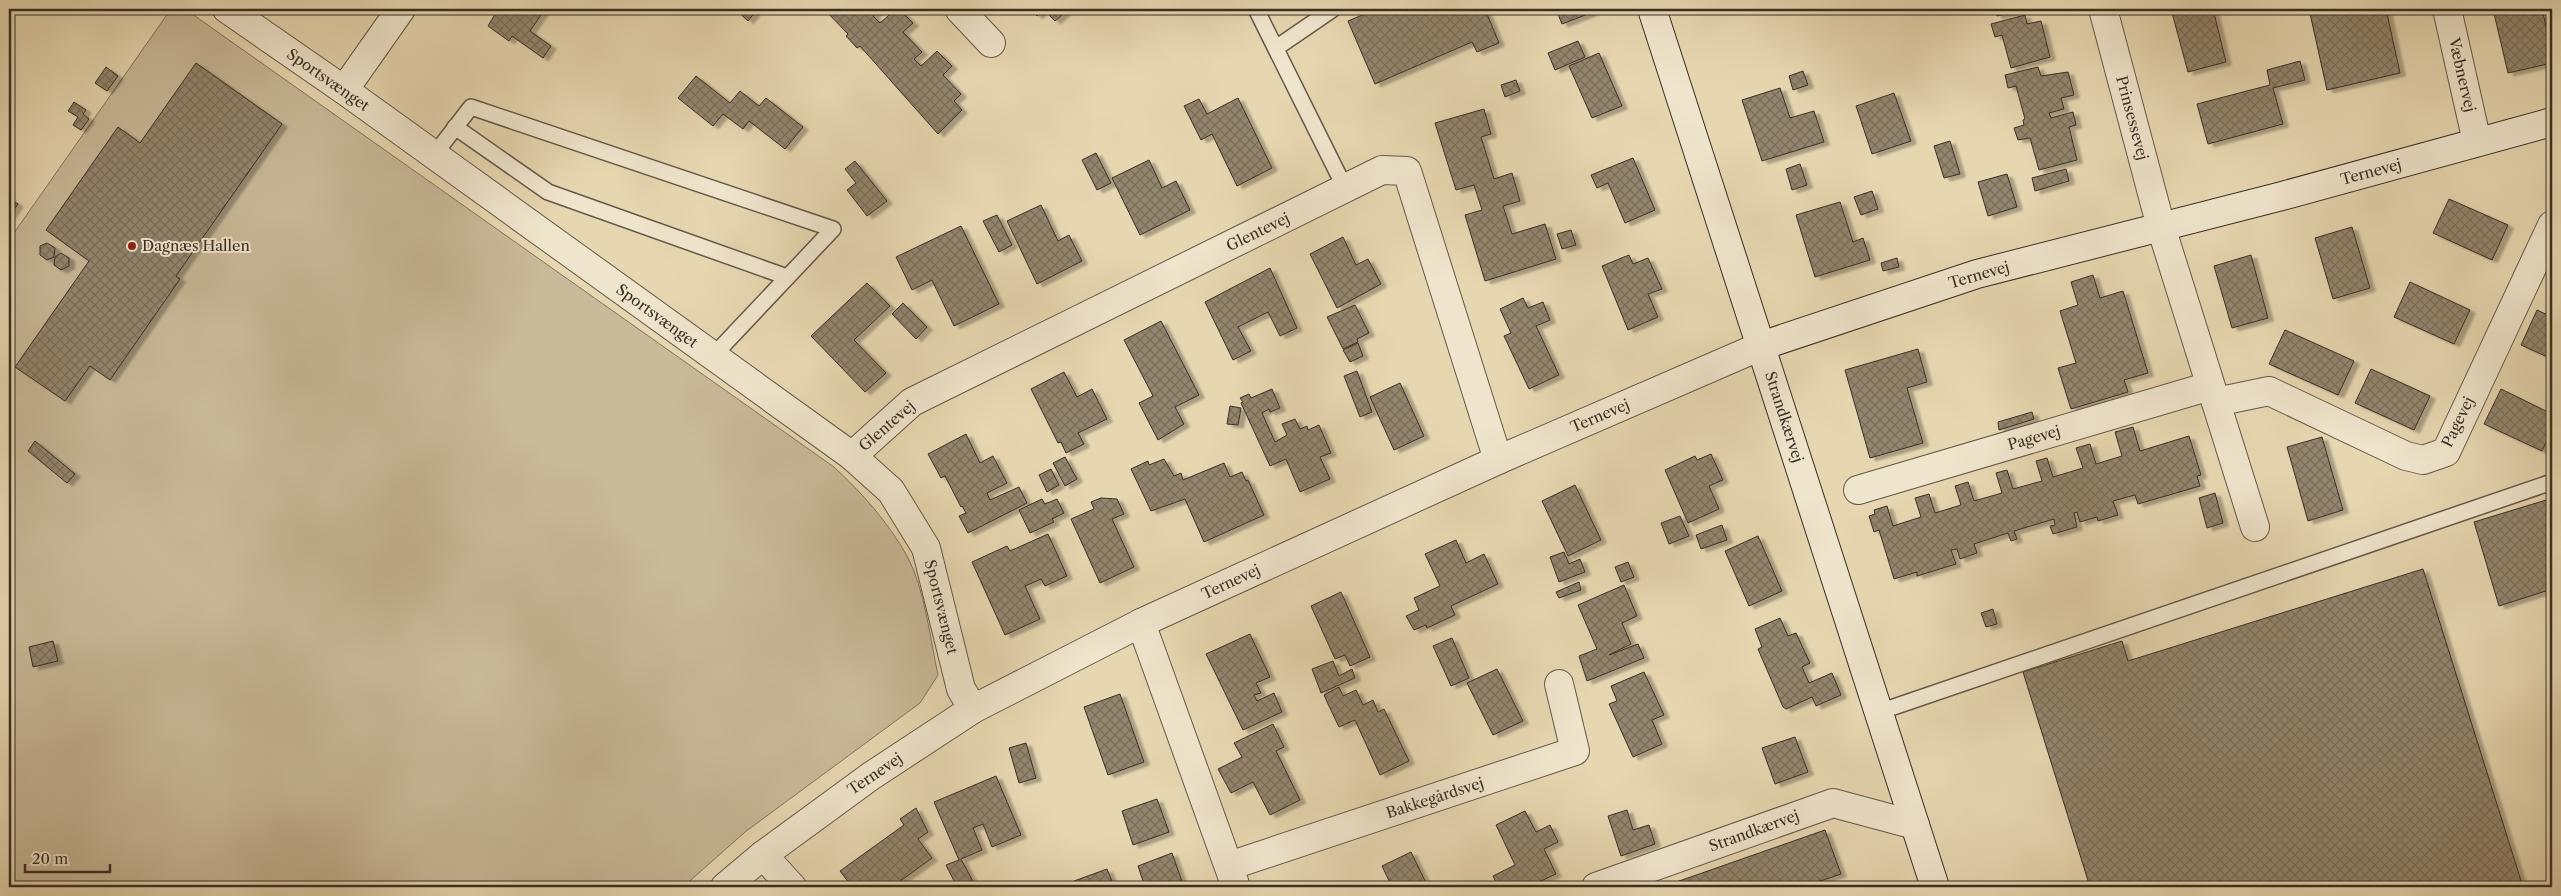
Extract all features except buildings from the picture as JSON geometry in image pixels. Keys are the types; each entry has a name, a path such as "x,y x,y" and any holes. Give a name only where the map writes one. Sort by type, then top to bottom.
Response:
{"street":[{"name":"Sportsvænget","path":"226,9 344,90 852,456 891,491 926,548 961,689 973,709"},
{"path":"344,90 401,9"},
{"path":"959,9 991,43"},
{"name":"Strandkærvej","path":"1652,9 1935,887"},
{"name":"Prinsessevej","path":"2103,9 2161,227"},
{"name":"Væbnervej","path":"2447,9 2477,142"},
{"name":"Ternevej","path":"725,887 763,854 871,776 973,709 1141,624 1498,460 1761,346 1977,274 2161,227 2552,122"},
{"name":"Glentevej","path":"852,456 912,402 1382,170 1407,171 1498,460"},
{"name":"Pagevej","path":"1858,490 2213,394 2269,391 2406,456 2423,460 2446,452 2552,225"},
{"path":"2161,227 2255,527"},
{"name":"Bakkegårdsvej","path":"1141,624 1232,877 1575,751 1559,684"},
{"name":"Strandkærvej","path":"1596,887 1833,803 1915,825"},
{"path":"763,854 792,887"}],"lane":[{"path":"1256,9 1346,188"},
{"path":"1276,48 1333,9"},
{"path":"434,155 471,107 833,228 713,356"},
{"path":"455,128 548,192 787,277"},
{"path":"1879,712 2552,482"}],"shaded area":[{"path":"171,9 185,9 834,467 855,487 883,520 900,543 913,569 923,599 938,675 920,703 745,832 683,887 9,887 9,240"}],"place":[{"name":"Dagnæs Hallen","path":"132,246"}]}
